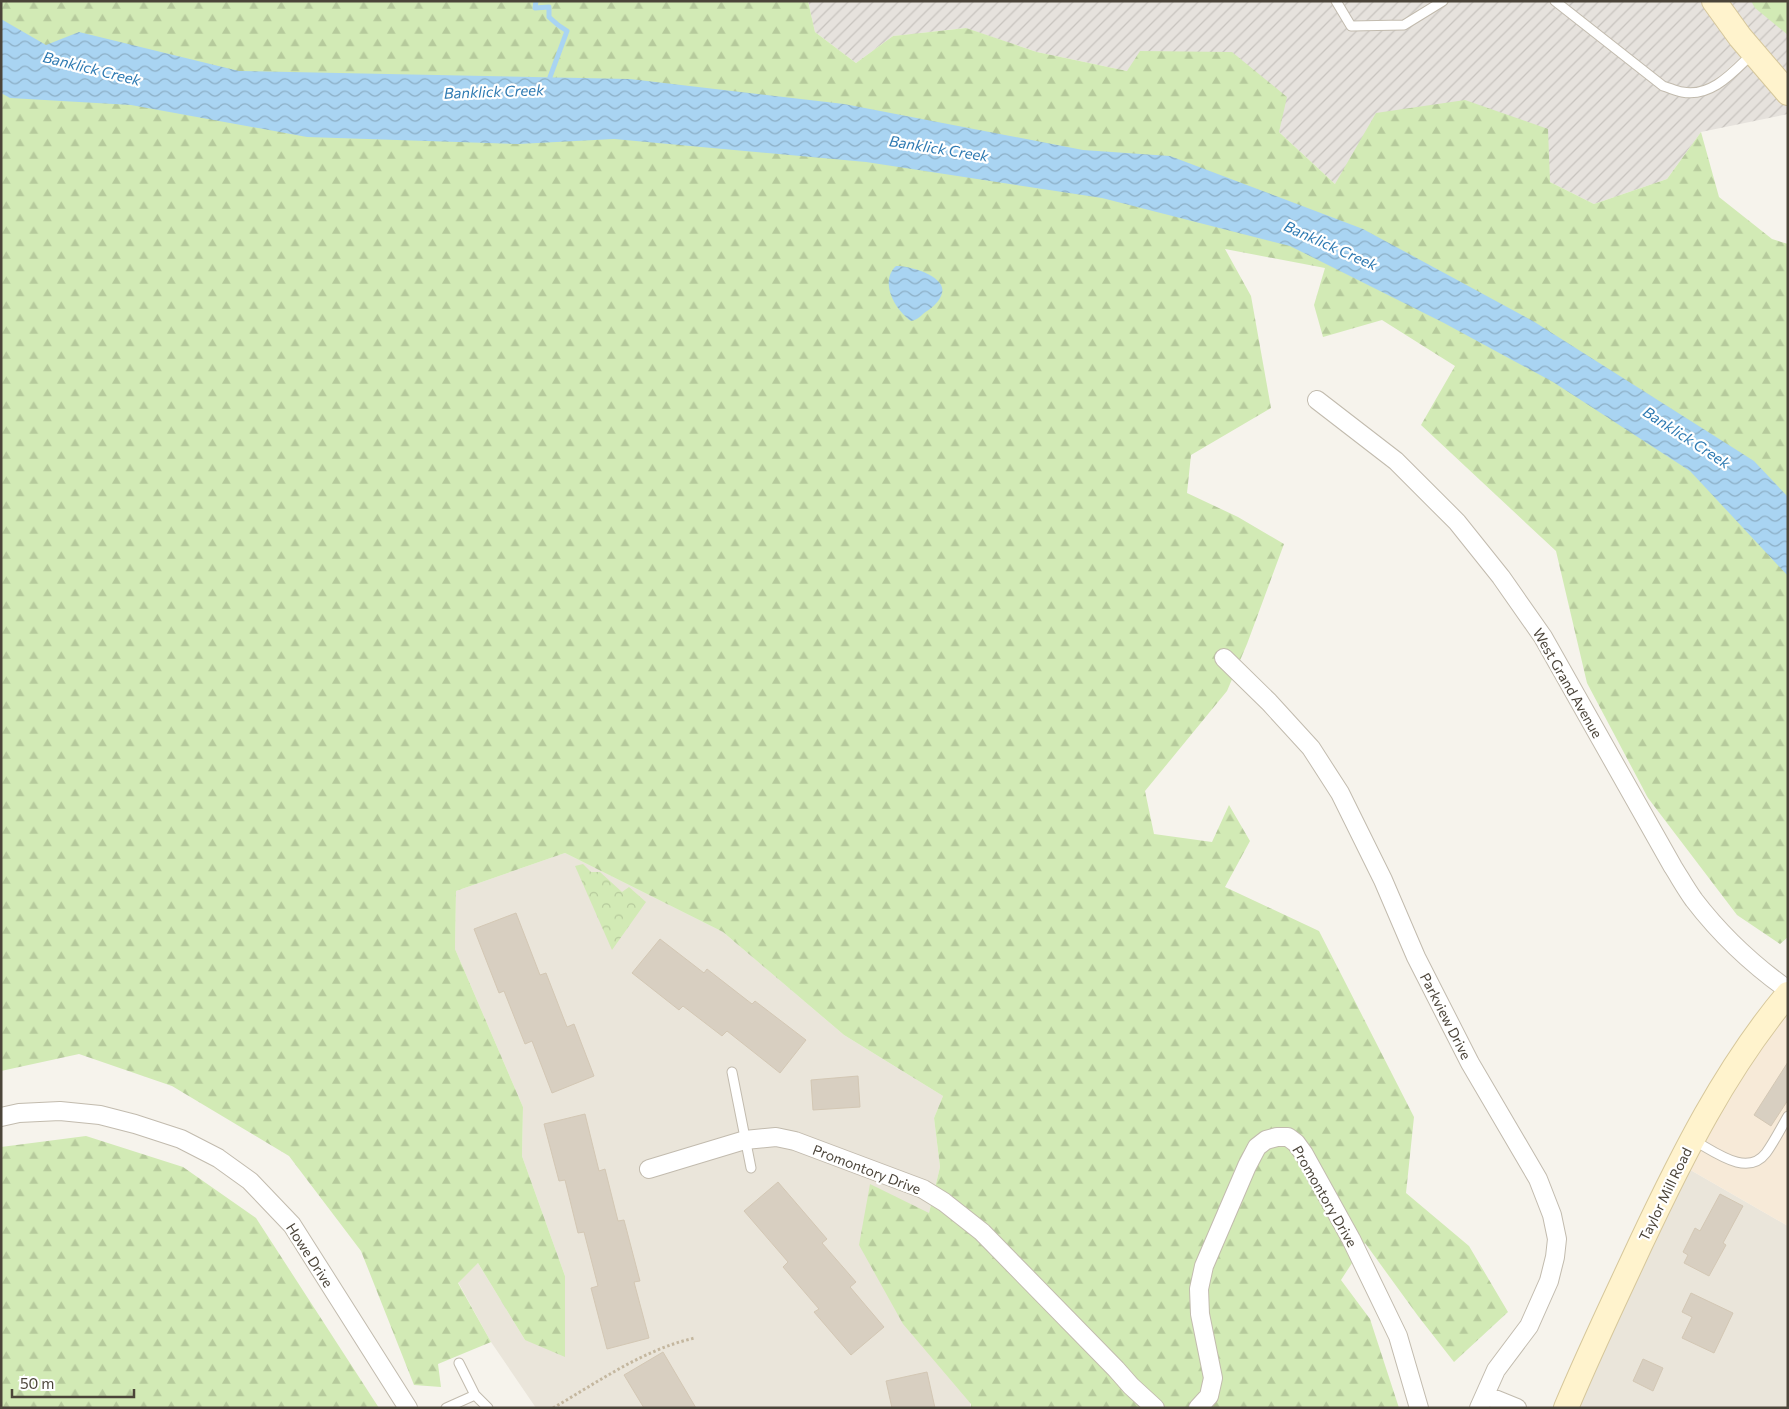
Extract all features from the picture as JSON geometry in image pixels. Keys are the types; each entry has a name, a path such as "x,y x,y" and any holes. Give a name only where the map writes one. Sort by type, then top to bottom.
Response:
{"main road":[{"path":"1714,1 1753,53 1788,93"},
{"name":"Taylor Mill Road","path":"1566,1408 1612,1305 1692,1140 1728,1077 1771,1014 1788,994"}],"street":[{"name":"West Grand Avenue","path":"1317,400 1396,461 1457,522 1501,577 1543,637 1673,867 1694,899 1718,928 1764,973 1788,990"},
{"name":"Parkview Drive","path":"1224,658 1270,702 1311,748 1340,794 1383,880 1416,957 1470,1063 1538,1179 1552,1215 1557,1240 1556,1257 1549,1281 1528,1326 1496,1370 1482,1402 1517,1408"},
{"name":"Howe Drive","path":"1,1117 19,1113 60,1111 100,1115 136,1124 181,1139 218,1158 250,1181 292,1225 408,1408"},
{"name":"Promontory Drive","path":"649,1169 744,1140 776,1137 795,1141 923,1189 944,1202 982,1232 1116,1369 1130,1386 1155,1408"},
{"name":"Promontory Drive","path":"1198,1408 1209,1396 1213,1378 1200,1314 1200,1289 1204,1266 1257,1147 1266,1140 1277,1137 1288,1137 1296,1143 1304,1154 1351,1239 1398,1336 1419,1408"}],"lane":[{"path":"1336,1 1351,26 1404,25 1443,1"},
{"path":"1555,1 1664,86 1683,92 1697,93 1707,90 1724,80 1753,53"},
{"path":"732,1072 751,1168"},
{"path":"1692,1140 1734,1162 1752,1163 1761,1158 1766,1152 1788,1116"},
{"path":"459,1363 475,1395 488,1408"},
{"path":"446,1408 475,1395"}],"path":[{"path":"553,1408 628,1365 674,1343 695,1338"}],"shaded area":[{"path":"808,1 1788,1 1788,114 1701,132 1667,179 1594,204 1550,182 1335,184 1279,132 1127,71 1037,52 965,28 893,36 856,63 815,32"},
{"path":"565,853 723,932 844,1035 943,1096 934,1118 940,1167 929,1213 971,1408 536,1408 491,1342 458,1282 478,1263 525,1340 565,1276 522,1156 523,1107 455,949 456,891"},
{"path":"1788,994 1788,1226 1680,1164"},
{"path":"1680,1164 1788,1226 1788,1408 1566,1408"}],"green space":[{"path":"1,1 808,1 815,32 856,63 893,36 966,28 1037,52 1127,71 1140,51 1232,52 1287,97 1279,132 1335,184 1376,113 1465,100 1548,129 1550,182 1594,204 1667,179 1701,132 1719,197 1772,239 1788,244 1788,937 1780,944 1737,915 1648,798 1587,683 1556,551 1421,425 1455,366 1382,320 1323,337 1314,305 1325,268 1225,249 1251,296 1271,408 1191,455 1187,493 1238,517 1284,544 1247,644 1227,691 1145,791 1154,834 1212,842 1229,805 1250,841 1225,887 1319,931 1414,1117 1406,1193 1469,1246 1508,1312 1454,1362 1365,1243 1341,1280 1370,1319 1399,1408 971,1408 971,1404 903,1324 859,1245 870,1184 929,1213 940,1167 934,1118 943,1096 844,1035 723,932 565,853 456,891 455,949 523,1107 522,1156 565,1276 565,1357 525,1340 478,1263 458,1283 491,1342 438,1364 441,1387 414,1385 361,1251 289,1156 172,1086 79,1054 1,1071"},
{"path":"1751,1 1788,1 1788,35 1755,8"},
{"path":"583,864 591,872 600,872 622,892 629,887 646,902 612,950 575,866"},
{"path":"86,1136 183,1167 256,1218 379,1408 1,1408 1,1147"}],"water":[{"name":"Banklick Creek","path":"1,19 46,45 79,32 239,71 630,79 844,104 1083,150 1170,156 1363,229 1533,321 1754,461 1788,497 1788,576 1690,471 1553,382 1444,323 1290,246 1102,198 866,162 614,139 518,144 307,137 131,105 10,98 1,93"},
{"path":"896,266 909,267 925,273 939,281 942,287 941,296 936,304 911,321 895,303 889,288 891,273"}],"building":[{"path":"516,913 540,975 546,973 567,1027 574,1024 594,1076 552,1093 532,1041 525,1044 504,991 499,993 474,929"},
{"path":"660,939 704,973 707,969 752,1004 755,1001 806,1040 780,1073 727,1031 722,1036 683,1006 679,1010 632,973"},
{"path":"1788,1062 1788,1100 1771,1126 1754,1115"},
{"path":"858,1076 860,1107 813,1110 811,1080"},
{"path":"585,1114 599,1171 605,1169 618,1221 624,1220 640,1281 634,1282 649,1338 607,1349 591,1288 598,1286 584,1232 578,1233 565,1180 559,1181 544,1124"},
{"path":"778,1182 827,1239 822,1243 856,1282 850,1287 884,1327 851,1355 814,1312 819,1309 783,1267 788,1262 744,1211"},
{"path":"1720,1194 1743,1206 1723,1243 1726,1245 1709,1276 1684,1263 1688,1255 1683,1252 1695,1228 1700,1231"},
{"path":"1691,1293 1733,1313 1714,1353 1682,1338 1692,1317 1682,1312"},
{"path":"663,1352 696,1408 644,1408 624,1375"},
{"path":"1643,1359 1663,1368 1653,1391 1633,1381"},
{"path":"927,1372 935,1408 892,1408 886,1381"}],"waterway":[{"name":"Banklick Creek","path":"536,1 535,8 549,7 549,17 567,31 550,77"}]}
